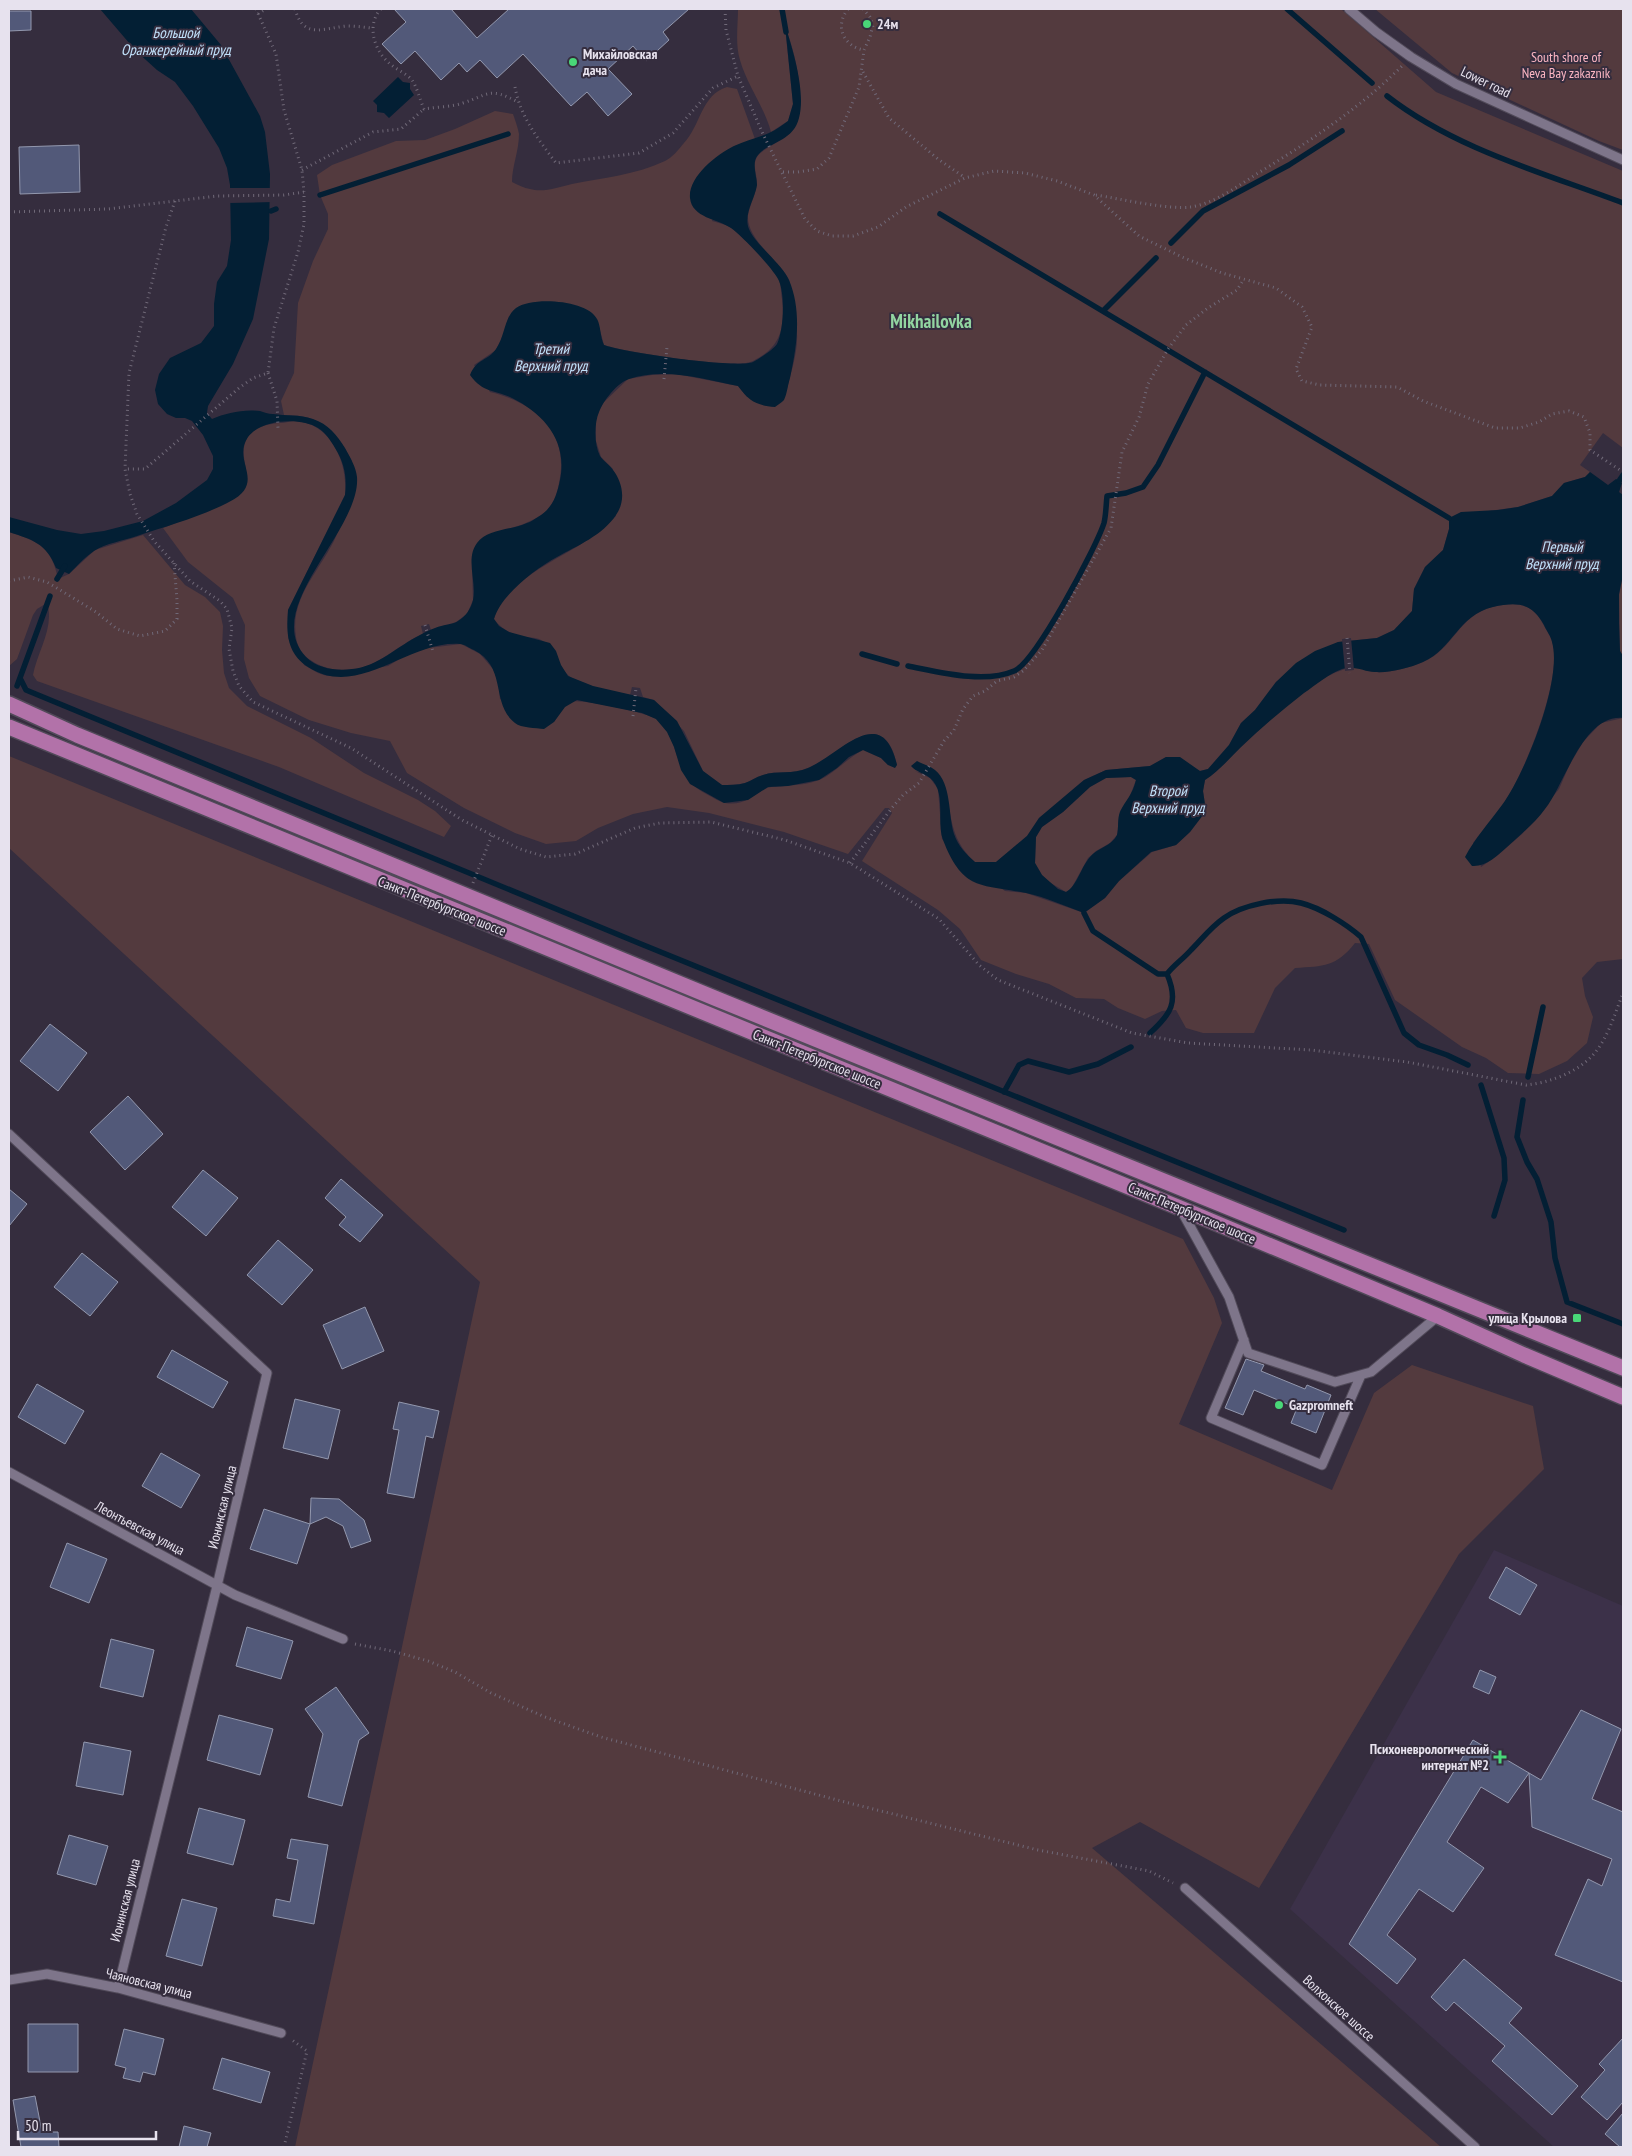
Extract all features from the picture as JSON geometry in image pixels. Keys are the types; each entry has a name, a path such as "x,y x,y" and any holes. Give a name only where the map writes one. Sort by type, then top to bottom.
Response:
{"main road":[{"name":"Санкт-Петербургское шоссе","path":"9,704 468,896 1623,1368"},
{"name":"Санкт-Петербургское шоссе","path":"9,727 1180,1208 1438,1316 1623,1397"}],"lane":[{"name":"Lower road","path":"1349,9 1376,32 1456,84 1623,160"},
{"name":"Ионинская улица","path":"9,1134 267,1373 218,1586 118,1988"},
{"path":"1180,1208 1229,1297 1248,1353 1335,1382 1371,1372 1438,1316"},
{"path":"1244,1340 1211,1418 1322,1465 1361,1375"},
{"name":"Леонтьевская улица","path":"9,1472 235,1595 343,1639"},
{"name":"Волхонское шоссе","path":"1185,1888 1475,2147"},
{"name":"Чаяновская улица","path":"9,1980 47,1974 118,1988 281,2032"}],"path":[{"path":"256,9 276,54 284,110 302,170 304,192 304,224 298,252 274,328 268,372 277,401 278,429"},
{"path":"258,14 266,9"},
{"path":"295,9 298,20 304,26 316,30 349,26 371,28"},
{"path":"381,9 376,14 371,28 378,46 385,60 398,71 406,74 413,82 424,109"},
{"path":"725,9 726,30 738,76 762,132 805,219 817,231 832,236 853,236 878,227 906,207 965,178 994,171 1025,173 1057,181 1094,195 1173,207 1188,208 1203,205 1220,197 1284,157 1336,121 1379,89 1411,56"},
{"path":"848,9 841,22 847,44 856,49 864,50"},
{"path":"783,172 817,169 829,158 859,87 864,50 870,38 873,25 870,17 863,9"},
{"path":"862,71 889,118 938,159 965,178"},
{"path":"515,87 518,102 532,131 556,163 639,153 673,133 691,110 713,88 738,76"},
{"path":"302,170 374,132 401,129 424,109 462,103 486,92 501,93 518,102"},
{"path":"9,212 108,209 217,196 284,195 304,192"},
{"path":"1094,195 1139,236 1182,257 1222,273 1276,288 1302,307 1312,327 1296,369 1302,381 1320,385 1397,387 1423,401 1495,428 1520,428 1540,422 1552,414 1569,411 1584,417 1590,433 1590,450 1623,472"},
{"path":"175,201 166,228 129,372 125,469 130,494 137,514 154,541 190,581 220,601 227,609 232,628 229,649 233,671 239,686 253,702 351,748 462,820 520,849 546,857 575,854 635,828 660,823 711,822 785,840 850,863 939,918 979,965 998,980 1132,1034 1158,1039 1188,1043 1311,1050 1397,1060 1456,1070 1493,1080 1526,1085 1541,1084 1570,1072 1592,1056 1606,1035 1623,993"},
{"path":"850,863 903,795 919,783 944,742 954,730 963,709 973,696 985,691 997,681 1014,677 1023,671 1042,650 1111,528 1122,452 1139,417 1148,384 1168,350 1186,325 1208,308 1238,290 1244,279"},
{"path":"664,379 667,347"},
{"path":"125,469 145,469 239,388 254,378 268,372"},
{"path":"9,581 28,577 47,582 96,612 117,629 140,636 165,631 177,619 174,563"},
{"path":"425,625 433,652"},
{"path":"1347,638 1350,673"},
{"path":"633,716 636,688"},
{"path":"468,896 492,835"},
{"path":"343,1639 360,1646 405,1654 428,1661 455,1672 491,1693 545,1718 601,1737 841,1801 1038,1850 1149,1872 1185,1888"},
{"path":"281,2032 306,2051 284,2147"}],"shaded area":[{"name":"Психоневрологический интернат №2","path":"1494,1550 1623,1606 1623,2147 1554,2147 1290,1909"}],"green space":[{"path":"738,9 1341,9 1436,92 1623,171 1623,448 1603,433 1580,465 1590,472 1585,477 1564,483 1552,496 1518,507 1481,512 1449,529 1443,550 1425,567 1414,589 1412,611 1394,630 1377,638 1338,642 1276,682 1255,710 1241,723 1229,745 1208,769 1200,771 1166,757 1150,766 1106,770 1084,780 1039,818 1027,836 996,862 975,862 966,852 959,843 955,833 941,779 915,771 930,778 938,789 942,839 1005,891 1026,893 1084,913 1105,898 1119,881 1152,852 1176,845 1190,832 1206,811 1203,791 1205,780 1283,709 1317,683 1328,676 1348,668 1361,668 1371,672 1387,672 1418,664 1433,657 1442,650 1463,625 1481,611 1508,604 1522,605 1534,611 1539,617 1552,641 1554,657 1552,677 1540,725 1512,791 1473,843 1481,867 1522,834 1559,789 1569,766 1583,742 1601,723 1623,718 1623,959 1597,962 1582,978 1585,996 1593,1017 1587,1043 1567,1061 1539,1074 1508,1073 1486,1058 1462,1047 1395,1000 1369,944 1355,943 1342,957 1329,964 1295,968 1275,988 1254,1033 1203,1033 1186,1028 1176,1010 1162,1011 1145,1019 1118,1008 1104,999 1076,998 1049,984 1016,974 981,960 960,929 938,910 862,861 892,813 889,808 885,808 848,854 784,832 709,813 667,807 633,814 598,828 576,841 546,844 515,833 464,808 407,773 390,741 351,733 309,720 260,696 249,678 244,659 245,625 233,598 188,562 163,528 227,503 246,468 244,449 249,435 254,430 270,424 295,421 308,423 328,437 335,447 344,471 345,495 288,610 288,638 304,665 318,673 327,676 388,666 406,655 428,648 461,644 480,654 493,669 498,681 500,699 554,722 566,706 571,702 577,701 614,707 656,719 665,728 670,737 687,778 708,795 725,803 738,803 769,787 802,784 819,780 863,750 881,758 888,765 897,765 890,746 881,736 871,734 858,738 808,768 768,774 736,785 722,785 703,771 684,731 654,700 643,697 640,688 632,687 630,695 579,682 567,674 560,664 555,651 546,643 537,638 523,637 511,633 500,626 494,619 506,596 516,586 584,542 616,516 613,469 601,457 596,441 596,418 603,403 628,379 676,374 738,386 747,397 787,389 797,341 790,283 783,271 752,232 748,215 757,183 755,166 757,157 789,134 798,120 800,108 799,79 793,50 785,27 793,104 788,121 771,132 738,54"},
{"name":"South shore of Neva Bay zakaznik","path":"1375,9 1623,9 1623,150 1599,141 1452,73"},
{"path":"727,87 737,89 755,139 732,147 712,221 728,226 735,231 764,260 779,280 783,319 782,328 775,343 762,356 753,361 743,363 704,362 656,356 604,345 597,319 509,316 496,350 474,365 490,392 507,397 535,412 554,435 559,449 561,465 558,487 552,503 544,513 530,521 484,537 472,567 473,600 467,614 456,622 431,630 429,624 421,626 423,634 407,642 384,658 360,668 335,669 317,664 306,657 297,641 295,622 298,607 303,594 339,529 352,461 340,441 326,426 308,418 284,415 281,401 294,373 298,303 313,261 328,229 328,214 320,195 317,175 332,165 396,141 425,140 495,111 513,114 519,132 512,182 526,188 540,190 619,176 654,166 670,158 690,136 706,103 718,91"},
{"path":"9,532 36,542 48,552 58,579 69,574 95,550 143,535 185,585 205,597 220,612 223,626 222,650 224,673 229,688 247,706 311,738 364,773 418,800 435,811 451,826 444,837 279,767 37,681 33,675 49,621 47,603 37,609 33,615 17,659 9,666"},
{"path":"1623,575 1623,656 1620,651 1619,595"},
{"path":"9,756 1183,1239 1214,1298 1222,1323 1179,1424 1332,1490 1374,1393 1412,1365 1533,1406 1544,1469 1459,1554 1259,1888 1140,1822 1092,1848 1441,2147 295,2147 480,1282 9,848"},
{"path":"1131,777 1136,780 1128,801 1120,811 1117,835 1110,843 1088,858 1071,889 1066,892 1049,882 1035,863 1036,837 1042,827 1063,812 1090,787 1106,778"}],"water":[{"path":"100,9 191,9 221,45 260,116 265,132 270,174 269,239 253,319 233,364 208,406 207,413 212,419 235,412 260,411 313,419 323,424 335,434 351,458 357,477 354,498 344,521 303,593 295,616 295,637 306,657 322,667 340,670 370,664 426,632 455,623 461,619 469,610 473,600 472,556 477,543 481,538 493,532 531,521 547,510 554,501 559,486 562,466 557,441 551,430 534,412 524,405 506,395 485,388 470,375 479,362 490,356 496,349 509,317 516,308 524,304 546,301 572,304 592,313 597,319 604,345 633,352 680,359 743,364 756,361 777,344 781,330 783,303 779,281 757,253 736,232 726,225 700,214 695,210 690,198 691,190 698,175 719,155 734,146 769,133 788,121 793,104 785,25 800,84 801,108 796,126 791,132 762,151 756,158 757,185 747,218 752,235 786,274 796,304 795,354 784,400 775,407 763,405 754,402 746,396 738,386 684,375 656,374 629,379 620,384 611,392 601,407 597,417 595,434 600,456 613,470 621,486 622,498 619,510 611,522 597,534 548,562 529,576 511,592 494,619 499,626 509,632 550,643 568,676 593,686 654,700 677,721 703,771 722,785 736,785 768,774 808,768 846,744 870,734 881,736 890,746 897,765 895,768 888,765 881,758 863,750 849,757 819,780 788,786 768,787 748,800 724,803 690,784 681,770 667,732 656,719 642,713 577,700 565,707 554,722 544,729 518,725 507,715 491,666 484,657 460,644 441,645 365,673 346,677 327,675 308,667 296,656 289,642 287,627 288,610 345,495 346,483 343,465 333,445 323,432 311,424 292,421 262,426 248,437 244,446 243,455 248,479 246,487 240,494 229,502 195,517 99,548 87,556 69,574 56,568 48,553 38,544 9,532 9,517 57,530 81,534 104,531 143,521 176,503 207,480 213,469 213,456 203,435 192,421 167,414 158,404 155,390 159,374 170,358 201,343 214,326 217,282 227,266 231,240 230,185 227,168 219,148 193,106 175,82 157,70 136,51"},
{"path":"398,77 403,82 410,83 410,89 414,95 389,118 384,113 377,112 377,105 373,101"},
{"name":"Первый Верхний пруд","path":"1590,472 1608,485 1616,479 1622,483 1619,492 1623,495 1623,575 1619,594 1619,624 1620,651 1623,656 1623,718 1609,720 1597,727 1586,738 1541,814 1491,860 1482,865 1472,866 1465,857 1511,791 1531,750 1547,702 1554,659 1550,635 1539,617 1529,608 1516,604 1501,605 1481,611 1463,624 1442,649 1418,664 1387,672 1371,672 1347,668 1337,671 1322,680 1272,719 1205,780 1203,791 1206,811 1190,832 1176,845 1151,852 1119,881 1105,898 1084,913 1048,899 985,886 975,882 958,869 950,857 941,833 938,791 930,778 911,766 917,761 935,770 944,783 949,800 954,834 963,850 975,862 996,862 1027,836 1039,818 1084,780 1106,770 1150,766 1166,757 1180,757 1200,771 1208,769 1229,745 1241,723 1255,710 1276,682 1296,663 1315,651 1338,642 1377,638 1394,630 1412,611 1414,589 1425,567 1443,550 1449,529 1449,518 1461,512 1518,507 1552,496 1564,483 1585,477","holes":["1131,777 1136,780 1131,794 1120,812 1118,832 1115,839 1090,857 1070,889 1066,892 1058,889 1042,875 1035,863 1036,837 1042,827 1063,812 1090,787 1106,778"]}],"pier":[{"path":"228,188 273,188 273,202 228,203"},
{"path":"1351,638 1354,670 1345,671 1342,639"}],"building":[{"name":"Михайловская дача","path":"394,9 451,9 477,38 509,9 689,9 663,32 669,40 646,61 633,46 608,69 632,94 608,116 587,92 571,106 523,54 497,78 480,60 467,72 459,63 441,80 415,51 401,64 382,44 406,22"},
{"path":"9,11 31,11 31,30 9,31"},
{"path":"79,145 80,192 20,194 19,147"},
{"path":"50,1024 87,1053 58,1091 20,1061"},
{"path":"128,1096 163,1134 125,1170 90,1132"},
{"path":"203,1170 238,1198 206,1236 172,1207"},
{"path":"341,1179 383,1215 360,1242 339,1225 346,1217 325,1198"},
{"path":"9,1189 27,1204 9,1226"},
{"path":"278,1240 313,1270 282,1305 247,1275"},
{"path":"82,1253 118,1282 90,1316 54,1287"},
{"path":"365,1307 384,1351 342,1369 323,1325"},
{"path":"172,1350 228,1382 213,1408 157,1377"},
{"path":"1246,1359 1264,1365 1261,1371 1305,1389 1307,1385 1331,1395 1316,1433 1291,1423 1297,1408 1254,1390 1243,1415 1225,1408"},
{"path":"37,1384 84,1411 65,1444 18,1417"},
{"path":"295,1399 340,1410 328,1459 283,1448"},
{"path":"399,1402 439,1411 433,1438 426,1436 414,1498 387,1493 399,1430 393,1429"},
{"path":"161,1453 200,1475 181,1508 142,1486"},
{"path":"311,1498 339,1499 364,1520 371,1541 351,1548 343,1526 326,1517 310,1524"},
{"path":"264,1509 310,1524 297,1564 250,1549"},
{"path":"67,1543 107,1559 89,1603 50,1587"},
{"path":"1506,1567 1537,1585 1520,1615 1489,1598"},
{"path":"247,1627 293,1641 281,1679 236,1666"},
{"path":"111,1639 154,1650 143,1697 100,1687"},
{"path":"1480,1670 1496,1677 1489,1694 1473,1687"},
{"path":"336,1687 369,1733 359,1740 342,1806 308,1797 323,1734 305,1709"},
{"path":"1581,1710 1621,1729 1592,1799 1623,1812 1623,1982 1555,1955 1588,1879 1602,1886 1612,1859 1532,1827 1529,1773 1541,1780"},
{"path":"219,1715 273,1729 260,1775 207,1760"},
{"path":"1473,1740 1529,1773 1508,1803 1481,1787 1447,1842 1484,1868 1453,1912 1419,1889 1387,1935 1416,1959 1397,1984 1349,1944"},
{"path":"84,1742 131,1751 123,1795 76,1786"},
{"path":"199,1808 245,1820 233,1865 187,1853"},
{"path":"69,1835 108,1846 96,1885 57,1874"},
{"path":"291,1839 328,1845 314,1924 273,1916 276,1899 290,1902 298,1860 287,1858"},
{"path":"182,1899 217,1908 202,1966 166,1956"},
{"path":"1464,1959 1522,2008 1509,2023 1578,2086 1552,2115 1492,2061 1505,2046 1454,2002 1446,2011 1431,1997"},
{"path":"28,2024 78,2024 78,2072 28,2072"},
{"path":"124,2029 164,2039 155,2075 143,2072 140,2082 123,2078 126,2068 115,2065"},
{"path":"1623,2038 1623,2102 1607,2120 1581,2097 1605,2070 1599,2064"},
{"path":"222,2058 270,2072 261,2103 213,2089"},
{"path":"35,2096 42,2132 58,2132 59,2147 21,2147 13,2100"},
{"path":"1623,2113 1623,2147 1620,2147 1605,2134"},
{"path":"184,2126 211,2133 207,2147 179,2147"}],"waterway":[{"path":"782,9 786,32"},
{"path":"1287,9 1372,83"},
{"path":"1387,96 1413,115 1471,145 1532,170 1623,203"},
{"path":"1171,243 1203,211 1289,165 1342,131"},
{"path":"320,195 508,134"},
{"path":"271,211 276,209"},
{"path":"940,214 1449,518"},
{"path":"1103,311 1156,258"},
{"path":"908,666 961,676 989,677 1014,671 1024,663 1050,627 1090,556 1104,523 1107,496 1126,493 1143,487 1158,465 1205,372"},
{"path":"1619,481 1623,475"},
{"path":"57,579 65,566"},
{"path":"17,686 50,596"},
{"path":"862,654 897,664"},
{"path":"21,680 26,690 641,944 1344,1230"},
{"path":"1084,913 1093,931 1158,974 1167,974 1215,925 1232,913 1261,903 1292,901 1309,905 1333,917 1361,937 1404,1033 1419,1045 1468,1065"},
{"path":"1150,1033 1163,1020 1171,1007 1172,992 1167,974"},
{"path":"1528,1077 1543,1007"},
{"path":"1004,1092 1019,1065 1028,1061 1069,1072 1098,1064 1131,1047"},
{"path":"1481,1085 1504,1158 1505,1180 1494,1216"},
{"path":"1523,1100 1517,1137 1527,1162 1537,1179 1551,1222 1555,1258 1567,1302 1623,1324"}],"place":[{"name":"24м","path":"867,24"},
{"name":"Михайловская дача","path":"573,62"},
{"name":"улица Крылова","path":"1577,1318"},
{"name":"Gazpromneft","path":"1279,1405"},
{"name":"Психоневрологический интернат №2","path":"1500,1757"}],"district":[{"name":"Mikhailovka","path":"931,321"}],"water label":[{"name":"Большой Оранжерейный пруд","path":"176,42"},
{"name":"Третий Верхний пруд","path":"551,358"},
{"name":"Второй Верхний пруд","path":"1168,800"}]}
